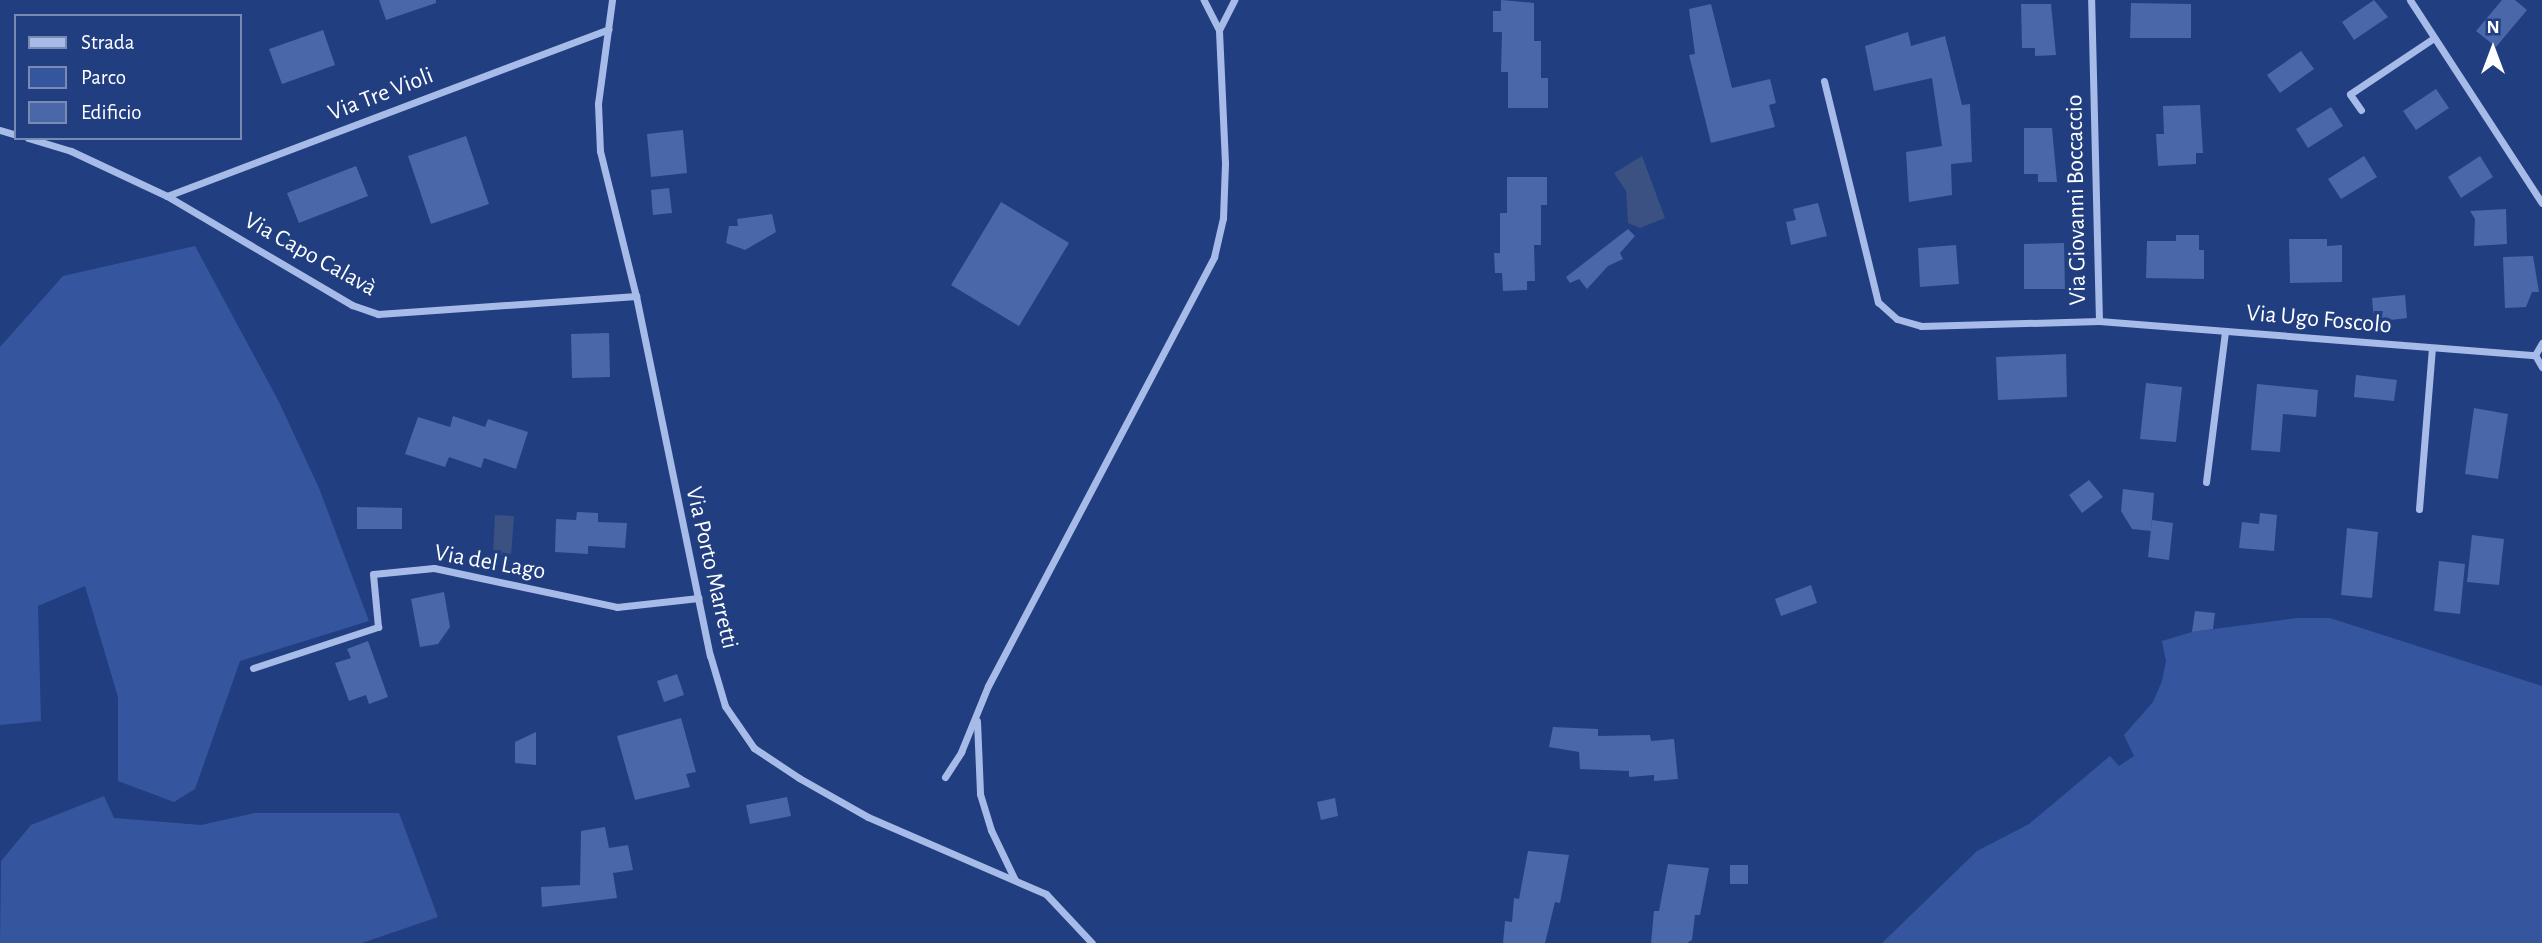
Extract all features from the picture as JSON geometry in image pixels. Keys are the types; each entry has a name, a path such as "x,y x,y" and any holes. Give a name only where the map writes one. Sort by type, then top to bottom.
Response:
{"street":[{"name":"Via Porto Marretti","path":"612,0 598,104 600,151 636,296 699,598 726,706 754,748 867,817 1046,894 1092,943"},
{"path":"945,777 977,717 988,686 1214,257 1223,218 1225,163 1219,30 1204,0"},
{"path":"1219,30 1234,0"},
{"name":"Via Giovanni Boccaccio","path":"1824,81 1878,302 1897,319 1921,326 2099,321 2091,0"},
{"path":"2410,0 2542,203"},
{"name":"Via Tre Violi","path":"167,196 608,29"},
{"path":"2361,110 2350,94 2434,38"},
{"name":"Via Capo Calavà","path":"35,140 71,151 167,196 352,305 379,314 636,296"},
{"name":"Via Ugo Foscolo","path":"2099,321 2535,355"},
{"path":"2206,482 2225,331"},
{"path":"2542,343 2535,355 2542,367"},
{"path":"2418,509 2432,349"},
{"name":"Via del Lago","path":"253,668 377,627 373,574 434,568 617,607 699,598"},
{"path":"977,717 980,794 991,830 1016,881"}],"green space":[{"path":"195,246 279,402 319,488 369,621 240,661 195,789 174,802 118,781 118,697 85,586 38,606 41,721 0,725 0,347 63,276"},
{"path":"2297,618 2330,618 2542,686 2542,943 1882,943 1977,851 2029,824 2110,756 2119,766 2134,756 2124,735 2153,702 2162,681 2166,661 2162,641 2192,632"},
{"path":"104,796 114,818 201,825 255,813 399,813 438,917 362,943 0,943 1,861 31,825"}],"shaded area":[{"path":"1642,156 1665,218 1640,228 1628,223 1626,191 1614,173"},
{"path":"495,515 514,516 511,556 493,555"}],"building":[{"path":"379,0 436,0 436,3 386,20"},
{"path":"1501,0 1534,3 1534,41 1541,41 1541,78 1548,78 1548,108 1508,108 1508,72 1501,72 1502,32 1493,32 1493,11 1501,11"},
{"path":"2374,0 2388,17 2354,40 2342,22"},
{"path":"2502,0 2515,0 2527,10 2496,47 2476,31"},
{"path":"2131,3 2191,4 2191,38 2130,38"},
{"path":"1711,4 1732,88 1770,79 1776,103 1769,105 1775,127 1711,143 1689,55 1695,54 1689,9"},
{"path":"2021,4 2051,4 2056,55 2035,56 2035,48 2022,48"},
{"path":"323,30 335,65 282,84 269,49"},
{"path":"1908,32 1911,46 1945,36 1962,105 1970,104 1972,162 1951,164 1952,195 1909,202 1906,152 1942,146 1932,78 1874,91 1865,46"},
{"path":"2301,51 2314,69 2280,93 2267,75"},
{"path":"2436,89 2449,108 2416,130 2403,111"},
{"path":"2200,105 2203,153 2196,153 2196,164 2158,166 2156,134 2164,134 2163,106"},
{"path":"2331,107 2343,126 2308,148 2296,129"},
{"path":"2024,128 2052,128 2057,182 2038,182 2038,174 2024,174"},
{"path":"683,130 687,173 651,177 647,134"},
{"path":"466,136 489,204 431,224 408,156"},
{"path":"2364,156 2377,177 2341,199 2328,179"},
{"path":"2480,156 2493,177 2461,198 2448,177"},
{"path":"356,166 368,196 299,223 287,193"},
{"path":"1507,177 1547,177 1547,205 1541,205 1541,245 1534,245 1535,281 1527,281 1527,290 1503,291 1502,273 1495,273 1494,253 1500,253 1500,213 1507,213"},
{"path":"669,188 672,213 653,215 651,190"},
{"path":"1001,202 1069,243 1019,326 951,285"},
{"path":"1818,203 1827,236 1791,245 1786,222 1796,220 1793,209"},
{"path":"2506,209 2507,244 2474,246 2475,219 2470,211"},
{"path":"772,214 776,232 745,250 726,243 729,226 738,226 737,219"},
{"path":"1628,229 1635,236 1620,253 1623,259 1608,266 1587,289 1579,279 1570,283 1566,277"},
{"path":"2176,235 2199,235 2199,250 2204,250 2204,279 2146,278 2147,241 2176,241"},
{"path":"2289,239 2327,239 2327,246 2342,245 2342,282 2290,283"},
{"path":"2064,243 2065,289 2024,289 2024,244"},
{"path":"1956,245 1959,284 1920,287 1918,248"},
{"path":"2533,256 2539,292 2532,292 2526,307 2505,308 2503,257"},
{"path":"2405,295 2407,318 2374,322 2372,298"},
{"path":"609,333 610,377 572,378 571,334"},
{"path":"2066,354 2067,397 1998,400 1996,357"},
{"path":"2356,375 2397,380 2394,401 2354,397"},
{"path":"2146,383 2182,387 2176,442 2140,439"},
{"path":"2257,384 2318,390 2316,417 2283,414 2280,452 2251,450"},
{"path":"2474,408 2508,414 2498,479 2465,474"},
{"path":"453,416 485,427 488,419 528,432 516,469 484,458 481,468 449,457 445,467 405,454 418,417 450,427"},
{"path":"2089,480 2103,497 2082,513 2069,495"},
{"path":"2123,489 2154,493 2151,531 2132,529 2121,511"},
{"path":"357,507 402,508 402,529 357,529"},
{"path":"577,512 598,513 598,522 627,523 625,548 588,546 588,554 555,552 556,519 576,520"},
{"path":"2260,513 2277,515 2274,551 2239,548 2242,522 2259,524"},
{"path":"2152,520 2173,523 2169,560 2148,557"},
{"path":"2347,528 2378,532 2372,598 2341,595"},
{"path":"2472,535 2504,539 2499,585 2467,582"},
{"path":"2439,561 2465,564 2460,614 2434,611"},
{"path":"1811,585 1817,603 1781,616 1775,599"},
{"path":"444,592 450,627 438,644 420,647 411,599"},
{"path":"2195,611 2215,613 2213,629 2192,632"},
{"path":"368,641 388,697 369,704 366,695 349,701 335,663 351,658 347,649"},
{"path":"677,674 684,695 664,702 657,681"},
{"path":"681,718 696,772 686,774 690,787 635,800 617,736"},
{"path":"1553,727 1598,729 1598,736 1650,735 1651,741 1674,739 1678,779 1654,781 1654,775 1629,777 1629,771 1580,769 1579,752 1549,747"},
{"path":"536,732 536,765 515,763 515,742"},
{"path":"787,797 791,816 750,824 746,805"},
{"path":"1335,798 1338,816 1321,820 1317,802"},
{"path":"605,827 609,848 628,845 633,870 613,873 617,898 542,907 541,887 580,885 581,831"},
{"path":"1528,851 1569,855 1560,903 1555,902 1545,943 1503,943 1505,921 1512,922 1514,898 1519,899"},
{"path":"1668,864 1709,868 1700,915 1695,915 1692,940 1687,943 1651,943 1654,911 1659,911"},
{"path":"1730,865 1748,865 1748,884 1730,884"}]}
